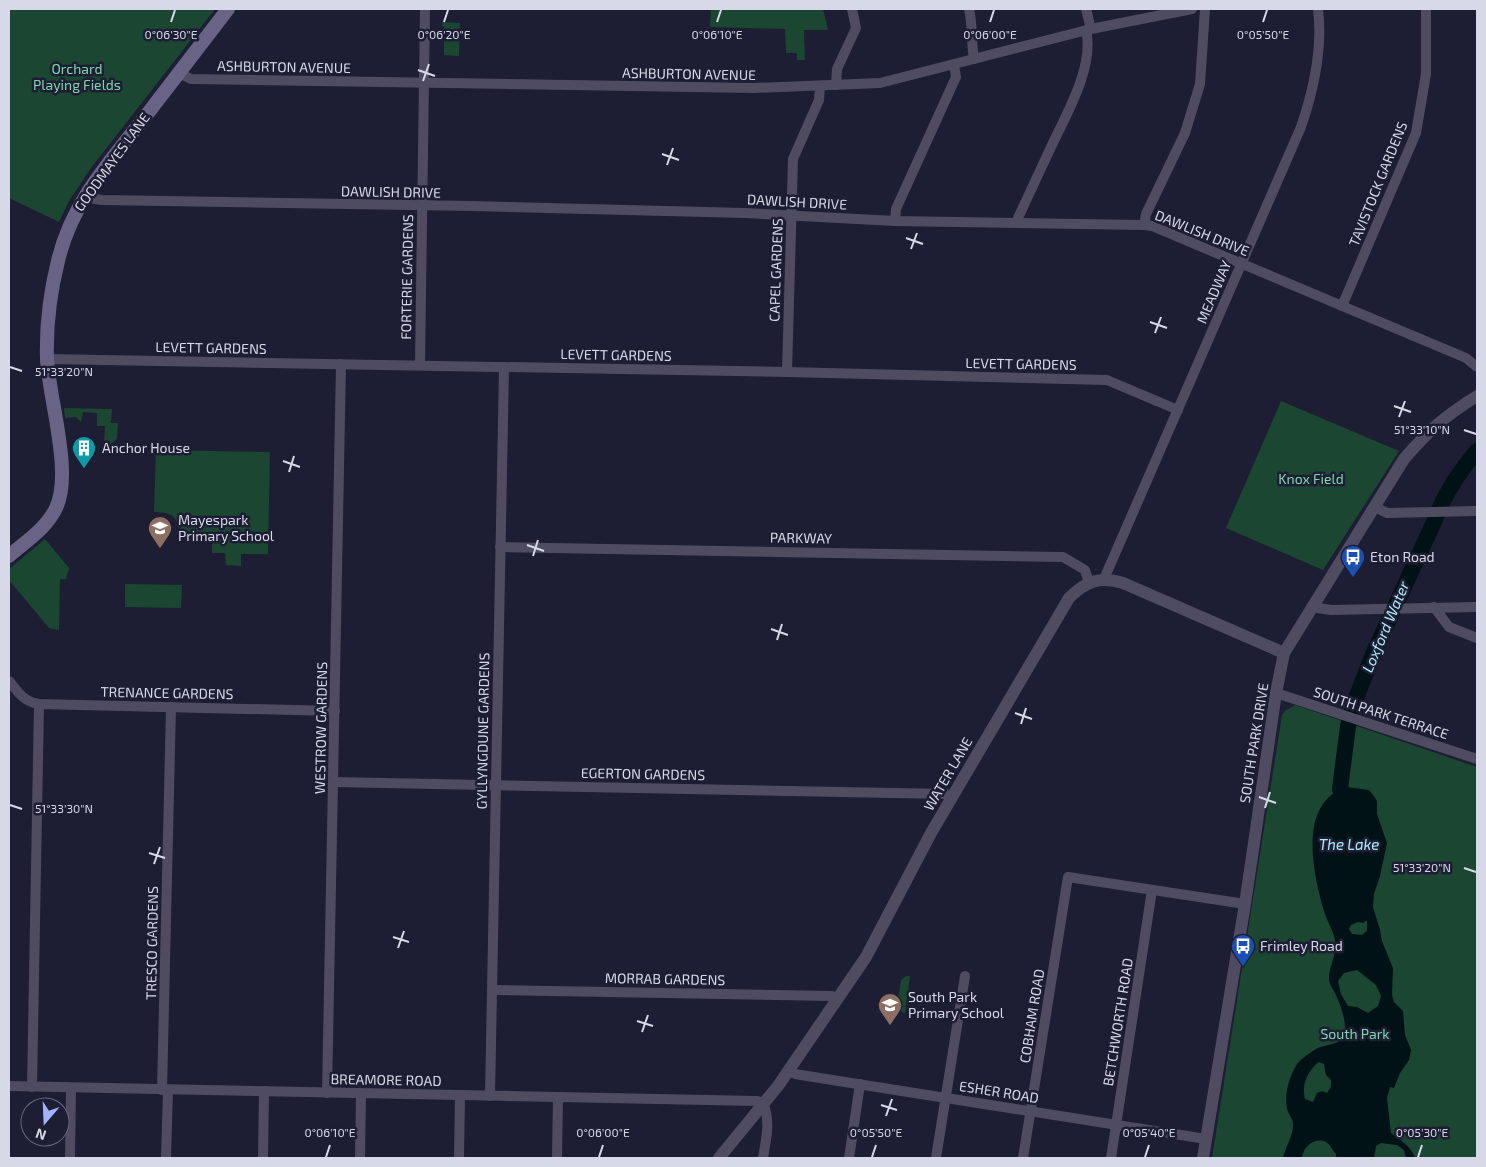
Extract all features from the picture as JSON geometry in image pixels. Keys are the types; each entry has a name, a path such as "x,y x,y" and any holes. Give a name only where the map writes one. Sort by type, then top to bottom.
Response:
{"main road":[{"name":"GOODMAYES LANE","path":"9,556 50,519 61,493 60,454 47,359 49,315 58,260 66,234 86,194 228,9"}],"street":[{"name":"FORTERIE GARDENS","path":"420,365 425,9"},
{"path":"836,85 837,69 856,28 852,9"},
{"path":"969,9 972,21 974,59"},
{"path":"1018,222 1018,218 1080,82 1087,54 1088,29 1086,9"},
{"name":"ASHBURTON AVENUE","path":"179,72 191,79 424,84 754,88 880,83 1088,29 1192,9"},
{"path":"1144,225 1146,214 1185,133 1200,84 1205,9"},
{"name":"MEADWAY","path":"1104,579 1302,128 1311,96 1319,45 1318,9"},
{"name":"TAVISTOCK GARDENS","path":"1342,306 1416,133 1426,74 1426,9"},
{"path":"895,221 896,209 956,77 954,65"},
{"name":"CAPEL GARDENS","path":"787,372 793,159 819,100 820,86"},
{"name":"DAWLISH DRIVE","path":"86,194 91,198 101,200 746,213 895,221 1144,225 1152,226 1466,358 1477,367"},
{"name":"LEVETT GARDENS","path":"47,359 787,372 1107,380 1178,410"},
{"name":"WESTROW GARDENS","path":"327,1093 341,364"},
{"name":"GYLLYNGDUNE GARDENS","path":"490,1096 504,367"},
{"name":"SOUTH PARK DRIVE","path":"1203,1158 1245,904 1276,692 1284,653 1404,459 1427,432 1451,412 1477,396"},
{"path":"1375,507 1387,513 1477,511"},
{"name":"PARKWAY","path":"500,547 1063,557 1085,570 1089,583"},
{"name":"WATER LANE","path":"719,1158 788,1071 866,957 915,862 952,797 1069,598 1077,590 1089,583 1104,579 1123,583 1284,653"},
{"path":"1311,607 1332,610 1477,607"},
{"path":"1434,607 1449,627 1477,638"},
{"name":"TRENANCE GARDENS","path":"9,681 22,698 30,703 39,704 335,710"},
{"name":"SOUTH PARK TERRACE","path":"1276,692 1477,759"},
{"path":"32,1087 39,704"},
{"name":"TRESCO GARDENS","path":"166,1158 165,1090 171,707"},
{"name":"EGERTON GARDENS","path":"334,782 946,794 952,797"},
{"name":"COBHAM ROAD","path":"1023,1158 1068,878 1152,890"},
{"path":"1152,890 1245,904"},
{"name":"BETCHWORTH ROAD","path":"1111,1158 1152,890"},
{"path":"936,1158 965,976"},
{"name":"MORRAB GARDENS","path":"492,990 832,996 837,999"},
{"name":"ESHER ROAD","path":"788,1071 795,1074 1206,1139"},
{"path":"849,1158 860,1084"},
{"name":"BREAMORE ROAD","path":"9,1086 743,1100 763,1103"},
{"path":"70,1158 71,1088"},
{"path":"263,1158 264,1091"},
{"path":"360,1158 362,1094"},
{"path":"459,1158 460,1095"},
{"path":"557,1158 558,1097"},
{"path":"763,1103 768,1114 768,1124 763,1158"}],"green space":[{"name":"Orchard Playing Fields","path":"9,9 215,9 91,168 69,201 59,222 9,198"},
{"path":"711,9 823,9 828,30 804,30 805,60 797,60 797,53 786,53 785,29 710,27"},
{"path":"442,22 460,23 459,56 444,55 444,26 442,26"},
{"name":"Knox Field","path":"1281,401 1399,451 1323,570 1226,528"},
{"path":"64,408 112,409 111,423 118,423 117,439 111,444 104,443 105,426 97,426 97,413 83,412 81,422 76,417 65,418"},
{"path":"156,450 270,452 268,554 241,554 241,566 226,565 225,553 212,553 212,534 180,534 173,516 154,512"},
{"path":"45,539 69,568 66,579 60,579 59,630 49,628 9,580 9,569"},
{"path":"125,584 182,585 181,608 125,607"},
{"name":"South Park","path":"1295,705 1477,767 1477,1158 1212,1158 1282,715"},
{"path":"906,976 910,976 905,1013 897,1006 901,980"}],"water":[{"name":"The Lake","path":"1347,787 1369,790 1377,801 1377,814 1387,843 1374,894 1373,907 1382,941 1393,968 1392,995 1394,1002 1403,1011 1405,1035 1411,1050 1409,1060 1400,1073 1394,1088 1390,1087 1387,1098 1391,1133 1408,1147 1415,1158 1406,1158 1404,1150 1397,1145 1381,1143 1376,1146 1374,1158 1336,1158 1336,1154 1327,1143 1318,1141 1305,1149 1302,1157 1304,1158 1283,1158 1293,1130 1293,1122 1288,1112 1286,1100 1289,1081 1294,1069 1312,1051 1342,1039 1345,1031 1342,1010 1329,981 1336,945 1325,915 1313,859 1315,823 1321,808 1331,795","holes":["1367,921 1367,931 1362,935 1352,934 1349,929 1351,925 1358,922 1364,923","1357,970 1376,985 1381,996 1378,1006 1368,1013 1357,1007 1348,1006 1341,994 1338,981 1344,973","1319,1062 1324,1064 1326,1075 1331,1080 1331,1087 1327,1093 1322,1091 1317,1093 1313,1102 1305,1099 1304,1088 1306,1078"]}],"waterway":[{"name":"Loxford Water","path":"1340,789 1348,726 1353,706 1374,652 1442,502 1464,467 1477,451"}],"place":[{"name":"Anchor House","path":"84,469"},
{"name":"Mayespark Primary School","path":"160,549"},
{"name":"Eton Road","path":"1353,578"},
{"name":"Frimley Road","path":"1243,967"},
{"name":"South Park Primary School","path":"890,1026"}]}
